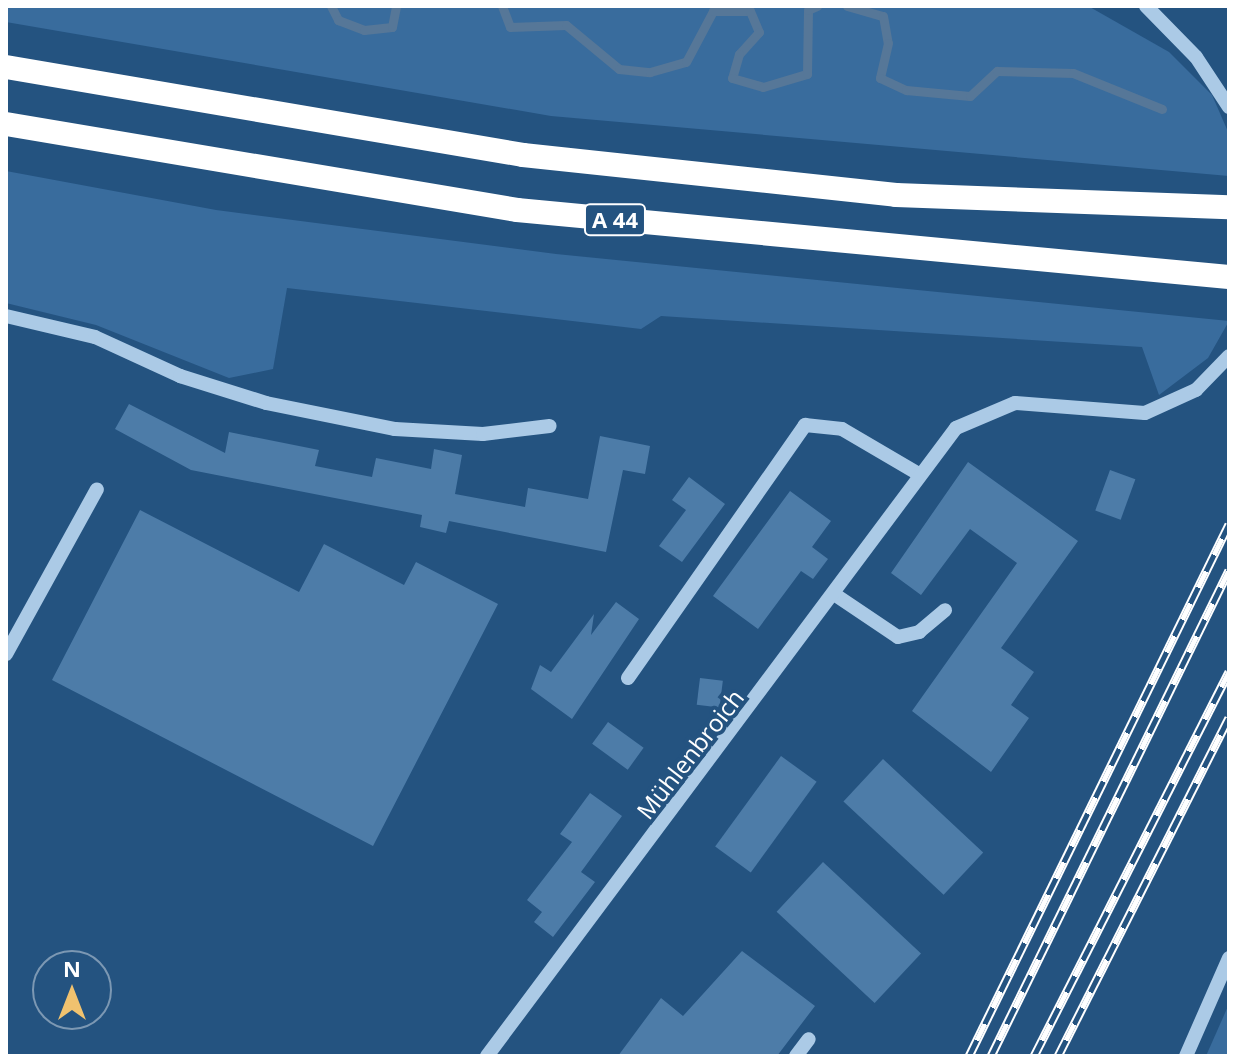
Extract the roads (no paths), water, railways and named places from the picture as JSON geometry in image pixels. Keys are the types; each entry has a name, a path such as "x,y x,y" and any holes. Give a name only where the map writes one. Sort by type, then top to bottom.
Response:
{"highway":[{"name":"A 44","path":"6,67 523,155 896,195 1229,207"},
{"name":"A 44","path":"6,124 517,210 1229,277"}],"street":[{"path":"1146,6 1196,57 1229,107"},
{"path":"6,316 95,337 180,376 323,415 483,434 550,426"},
{"name":"Mühlenbroich","path":"487,1056 834,594 917,473 956,428 990,408 1031,402 1156,409 1196,390 1229,356"},
{"path":"628,678 805,425 842,429 917,473"},
{"path":"6,654 97,489"},
{"path":"834,594 898,637 919,632 945,610"},
{"path":"1186,1056 1229,958"},
{"path":"796,1056 809,1039"}],"waterway":[{"path":"331,6 338,20 364,30 392,27 396,6"},
{"path":"502,6 510,27 566,25 619,69 650,72 686,62 713,11 750,11 759,32 739,54 732,78 763,87 807,74 808,10 817,6"},
{"path":"847,6 883,16 888,43 880,78 906,90 970,96 997,71 1073,73 1162,109"}],"railway":[{"path":"969,1056 1229,524"},
{"path":"991,1056 1229,570"},
{"path":"1034,1056 1229,672"},
{"path":"1058,1056 1229,718"}]}
